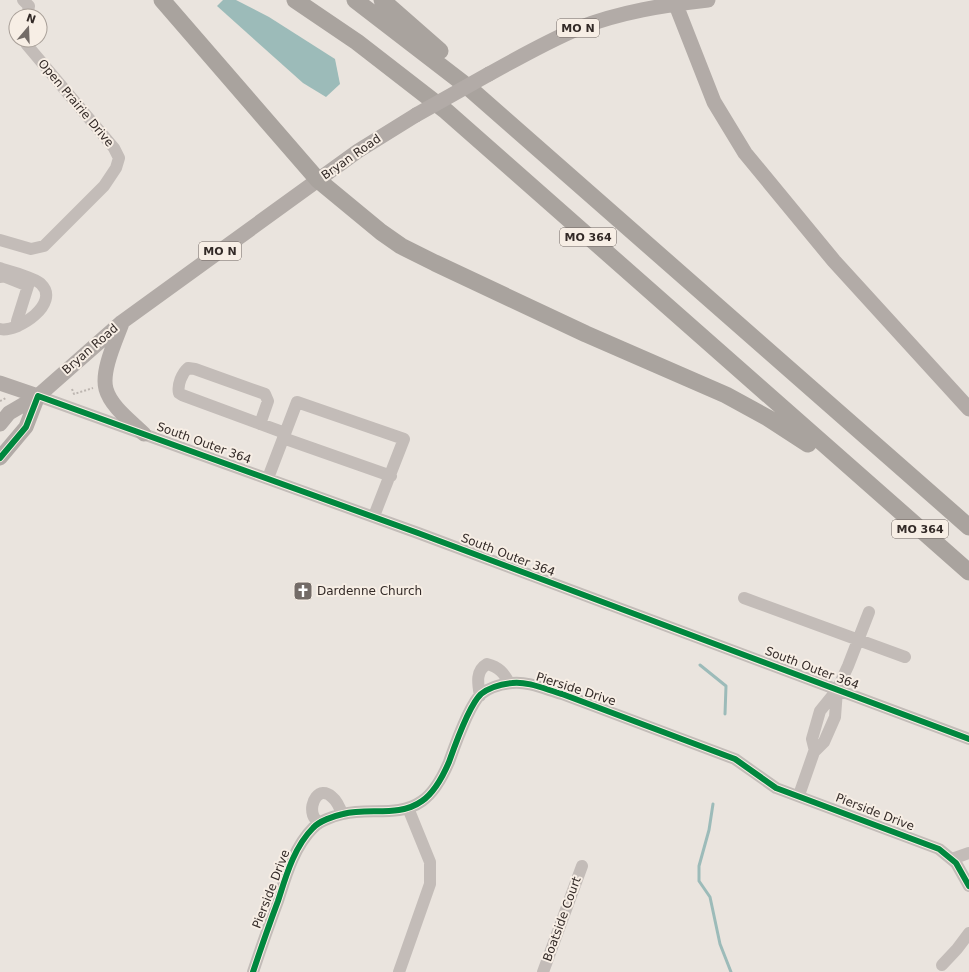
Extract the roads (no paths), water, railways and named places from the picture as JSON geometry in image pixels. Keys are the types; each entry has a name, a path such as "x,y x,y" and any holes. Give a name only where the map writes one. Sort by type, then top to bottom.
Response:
{"highway":[{"path":"162,0 318,180 381,232 401,246 586,334 746,406 788,430 872,486"},
{"name":"MO 364","path":"295,0 363,47 451,115 969,572"},
{"name":"MO 364","path":"355,0 428,55 513,125 648,246 969,527"},
{"path":"382,0 458,66 513,125"}],"main road":[{"name":"Bryan Road","path":"0,424 9,413 38,396 122,322 318,180 376,139 416,114 553,40 580,28 624,14 675,1 708,0"},
{"path":"675,1 714,102 745,153 834,261 969,409"},
{"path":"122,322 109,359 105,377 106,389 110,399 119,410 144,434"},
{"path":"0,383 38,396 26,427 0,458"}],"street":[{"path":"23,0 29,6 29,8"},
{"name":"Open Prairie Drive","path":"0,240 31,249 44,246 104,186 116,168 119,158 114,148 30,48"},
{"path":"0,268 40,283 45,289 46,300 40,310 18,326 12,329 0,329"},
{"path":"0,277 3,276 28,286 17,321 18,326"},
{"path":"260,424 268,401 265,394 195,369 188,368 184,372 179,387 182,395 260,424 284,436 391,476"},
{"name":"South Outer 364","path":"38,396 374,516 969,739"},
{"path":"268,478 297,402 404,439 391,476 374,516"},
{"path":"744,598 905,657"},
{"path":"799,795 815,751 824,742 835,717 837,690 869,612"},
{"path":"480,696 478,676 481,668 487,664 495,666 501,670 509,683"},
{"name":"Pierside Drive","path":"253,972 290,867 311,829 318,824 342,814 359,812 386,812 408,808 422,801 434,790 444,774 466,721 480,696 496,686 509,683 537,687 562,694 735,759 776,788 799,795 939,849 952,859 963,873 969,884"},
{"path":"318,824 313,815 312,803 316,796 320,794 325,793 334,798 342,814"},
{"path":"399,972 430,884 430,862 408,808"},
{"path":"952,859 969,853"},
{"name":"Boatside Court","path":"543,972 582,866"},
{"path":"942,965 958,949 969,933"}],"water":[{"path":"223,0 236,0 269,17 335,59 340,84 326,97 303,83 217,6"}],"waterway":[{"path":"700,665 726,686 725,714"},
{"path":"713,804 709,830 699,866 699,881 710,897 720,944 731,972"}],"place":[{"name":"Dardenne Church","path":"303,591"}]}
